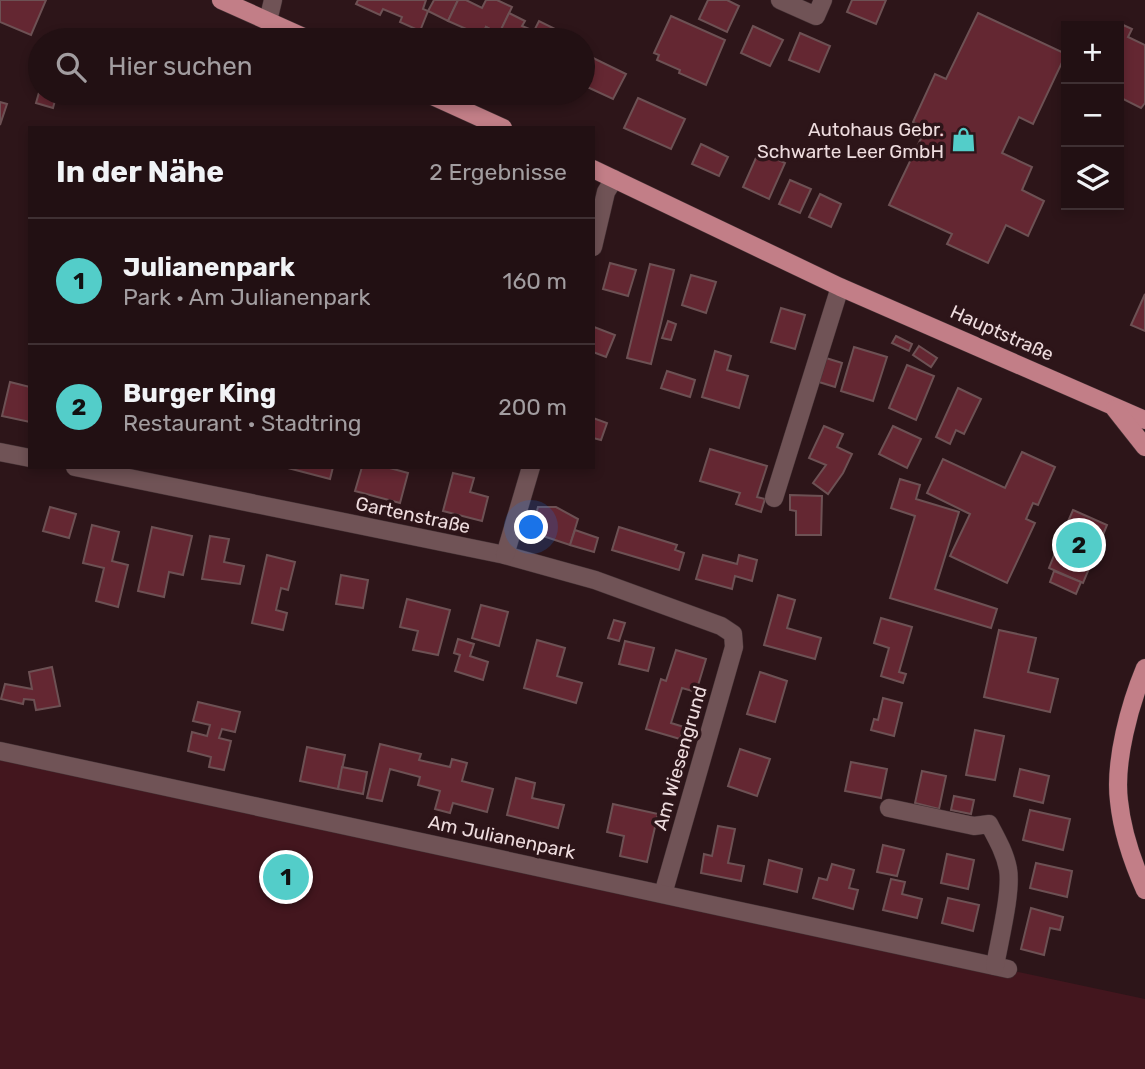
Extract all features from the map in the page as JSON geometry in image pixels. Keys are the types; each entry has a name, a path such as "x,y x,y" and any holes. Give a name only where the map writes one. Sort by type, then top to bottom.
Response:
{"main road":[{"path":"221,0 246,5 268,21 283,28"},
{"path":"452,105 499,126"},
{"name":"Hauptstraße","path":"595,170 840,287 1145,420"},
{"path":"1112,404 1145,408"},
{"path":"1112,404 1145,447"},
{"path":"1145,668 1131,705 1122,743 1118,800 1129,847 1145,890"}],"street":[{"path":"268,21 273,0"},
{"path":"780,0 816,16 823,0"},
{"path":"595,239 606,192 614,179"},
{"path":"774,498 840,287"},
{"path":"0,452 28,458"},
{"name":"Gartenstraße","path":"85,469 505,555 595,580 721,626 733,634"},
{"path":"505,555 530,469"},
{"name":"Am Wiesengrund","path":"663,894 734,647 733,634"},
{"name":"Am Julianenpark","path":"0,751 1001,967 1009,886 1008,870 1002,848 989,824 974,826 889,808"}],"shaded area":[{"path":"0,756 1145,999 1145,1069 0,1069"}],"building":[{"path":"0,0 46,0 34,28 28,28 28,34 0,22"},
{"path":"358,0 426,0 423,9 428,11 421,28 413,28 400,22 402,17 383,9 380,15 356,4"},
{"path":"434,0 458,0 448,21 428,11"},
{"path":"458,0 466,0 482,8 486,0 497,0 512,7 502,28 464,28 448,21"},
{"path":"708,0 727,0 739,6 727,32 699,19"},
{"path":"852,0 886,0 876,24 847,12"},
{"path":"509,13 525,21 522,26 527,28 502,28"},
{"name":"Autohaus Gebr. Schwarte Leer GmbH","path":"978,13 1061,52 1061,65 1033,124 1019,117 1002,153 1032,167 1022,190 1044,201 1028,236 1006,225 988,263 947,244 952,234 889,205 926,128 913,122 935,74 946,79"},
{"path":"671,16 725,40 706,85 657,60 659,55 654,53"},
{"path":"539,21 553,28 536,28"},
{"path":"1124,25 1132,29 1128,37 1145,45 1145,103 1141,108 1124,100"},
{"path":"753,26 783,40 770,66 741,53"},
{"path":"800,33 830,46 819,72 789,60"},
{"path":"595,59 626,74 613,99 595,91"},
{"path":"638,98 685,119 671,149 624,128"},
{"path":"0,102 7,104 0,125"},
{"path":"701,144 728,157 719,176 692,164"},
{"path":"759,151 785,163 769,199 743,187"},
{"path":"790,180 811,189 800,213 779,204"},
{"path":"820,194 841,204 831,227 809,217"},
{"path":"610,263 636,270 628,296 603,289"},
{"path":"650,264 674,270 651,364 627,358"},
{"path":"691,275 716,282 706,313 682,305"},
{"path":"1145,294 1145,331 1131,325"},
{"path":"781,308 805,315 795,349 771,342"},
{"path":"668,321 676,324 671,340 662,338"},
{"path":"595,327 615,335 606,357 595,353"},
{"path":"896,336 912,344 909,351 892,343"},
{"path":"919,346 937,358 931,367 913,355"},
{"path":"854,347 887,357 873,401 841,391"},
{"path":"715,351 731,356 727,370 748,376 739,408 702,397"},
{"path":"826,358 842,363 835,387 819,382"},
{"path":"907,365 934,376 916,420 889,408"},
{"path":"667,371 695,380 690,397 661,388"},
{"path":"10,382 28,386 28,422 2,416"},
{"path":"958,388 981,399 964,434 956,430 950,444 936,437"},
{"path":"595,419 607,423 601,440 595,438"},
{"path":"824,426 843,434 837,447 852,454 828,494 813,483 826,465 809,458"},
{"path":"893,426 921,439 907,468 879,454"},
{"path":"710,449 767,466 757,497 765,499 761,512 736,504 740,493 700,481"},
{"path":"1022,452 1055,467 1038,505 1033,503 1026,519 1035,523 1007,583 950,556 970,514 927,493 943,459 1005,488"},
{"path":"292,469 332,469 330,479"},
{"path":"361,469 393,469 408,473 400,503 355,491"},
{"path":"453,473 474,478 470,492 488,497 482,521 443,511"},
{"path":"900,479 920,485 916,499 959,512 935,589 997,609 991,628 890,598 915,516 891,508"},
{"path":"790,495 822,496 821,535 796,535 796,511 790,510"},
{"path":"50,507 76,514 69,538 43,531"},
{"path":"538,507 556,507 578,519 570,545 531,532"},
{"path":"1073,510 1107,525 1098,547 1103,549 1099,561 1093,559 1083,583 1049,568 1059,543 1054,541 1058,531 1063,533"},
{"path":"92,525 119,532 112,561 128,565 118,607 96,601 104,568 83,563"},
{"path":"152,527 192,536 183,575 169,572 164,597 138,591"},
{"path":"619,527 677,545 675,550 684,553 679,570 612,550"},
{"path":"575,530 598,538 594,552 570,545"},
{"path":"210,536 229,539 224,562 244,566 240,584 202,579"},
{"path":"267,555 295,562 288,590 281,588 276,610 287,613 283,630 252,623"},
{"path":"703,555 737,564 739,555 757,560 752,581 735,576 732,589 696,579"},
{"path":"1054,571 1081,582 1076,594 1050,582"},
{"path":"341,575 368,580 363,608 336,604"},
{"path":"778,595 795,600 787,628 821,638 815,659 764,645"},
{"path":"407,599 450,610 438,655 413,650 418,631 400,627"},
{"path":"481,605 508,612 499,646 472,638"},
{"path":"881,618 912,627 899,672 906,674 903,683 881,676 889,648 874,643"},
{"path":"614,620 625,623 619,641 608,638"},
{"path":"999,630 1036,638 1028,672 1058,679 1050,712 984,697"},
{"path":"458,639 474,644 470,656 488,662 483,680 455,671 460,655 454,653"},
{"path":"537,640 565,648 557,676 582,683 576,703 524,688"},
{"path":"625,641 654,648 648,671 619,664"},
{"path":"676,650 706,659 696,692 682,688 671,723 684,727 680,739 646,729 661,679 666,681"},
{"path":"52,667 60,706 36,710 34,700 24,699 23,704 1,699 5,684 32,689 29,672"},
{"path":"760,672 787,681 775,722 747,714"},
{"path":"883,698 902,703 894,736 871,730 874,719 878,720"},
{"path":"198,702 240,712 235,732 222,729 219,738 231,741 224,770 209,767 211,757 188,751 192,732 207,736 210,725 193,721"},
{"path":"975,730 1004,736 995,780 966,775"},
{"path":"380,744 421,754 419,760 450,767 452,759 467,763 462,781 493,789 487,812 453,803 450,813 435,809 440,791 418,785 420,777 390,769 382,801 367,798"},
{"path":"307,747 345,755 338,789 300,781"},
{"path":"740,749 770,759 757,796 728,786"},
{"path":"851,762 887,769 881,798 845,791"},
{"path":"342,767 367,772 363,794 338,789"},
{"path":"1020,769 1049,776 1043,803 1014,796"},
{"path":"922,771 946,776 939,809 915,803"},
{"path":"516,778 535,783 532,798 564,805 558,828 507,815"},
{"path":"954,796 974,800 971,814 951,810"},
{"path":"613,804 658,814 647,862 620,856 624,836 607,832"},
{"path":"1030,810 1070,819 1063,850 1023,840"},
{"path":"718,826 735,829 728,863 744,866 741,881 701,873 704,854 712,856"},
{"path":"883,845 904,850 897,876 877,872"},
{"path":"947,854 974,860 968,889 941,883"},
{"path":"769,860 802,869 797,892 764,884"},
{"path":"1036,863 1072,871 1067,897 1030,888"},
{"path":"832,864 854,870 849,888 858,890 853,909 813,898 819,878 827,880"},
{"path":"891,879 905,882 902,894 922,899 917,918 883,910"},
{"path":"948,898 979,905 973,931 942,923"},
{"path":"1031,908 1063,917 1060,930 1050,928 1044,955 1021,949"}],"place":[{"name":"Autohaus Gebr. Schwarte Leer GmbH","path":"964,140"},
{"name":"Burger King","path":"1079,545"},
{"name":"Julianenpark","path":"286,877"}]}
